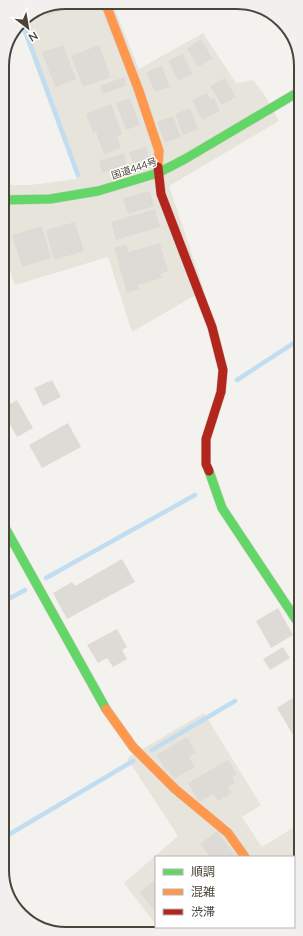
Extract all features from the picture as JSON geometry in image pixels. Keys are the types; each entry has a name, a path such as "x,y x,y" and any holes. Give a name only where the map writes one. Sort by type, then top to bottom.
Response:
{"main road":[{"path":"108,9 139,91 159,151 158,173 161,194 212,327 223,370 221,392 206,439 206,464 222,508 294,616"},
{"name":"国道444号","path":"9,200 50,199 98,191 158,173 192,155 294,95"},
{"path":"9,535 101,702 132,747 175,789 228,833 244,856"}],"shaded area":[{"path":"66,9 115,9 139,69 203,33 236,83 253,80 264,94 279,121 169,186 204,290 132,332 108,257 15,285 9,268 9,185 30,185 77,179 22,31 34,19 44,13"},
{"path":"204,713 261,805 242,817 262,847 294,827 294,856 155,856 178,836 127,758"},
{"path":"155,856 155,924 124,883"}],"building":[{"path":"65,9 47,16 46,12"},
{"path":"201,39 213,59 198,67 187,48"},
{"path":"63,45 76,79 55,87 42,52"},
{"path":"99,45 111,77 83,87 71,56"},
{"path":"183,54 193,74 178,81 168,61"},
{"path":"162,66 170,87 155,92 146,72"},
{"path":"124,77 127,85 103,94 100,86"},
{"path":"225,78 236,97 222,105 210,86"},
{"path":"207,93 211,100 214,98 220,111 202,120 192,100"},
{"path":"130,98 140,125 126,130 116,103"},
{"path":"111,104 122,134 117,136 121,148 104,155 96,132 93,133 86,114"},
{"path":"190,108 198,129 183,135 175,114"},
{"path":"173,116 181,137 165,143 157,122"},
{"path":"146,147 149,158 133,163 129,152"},
{"path":"124,153 127,166 102,173 99,161"},
{"path":"150,191 154,206 128,214 123,198"},
{"path":"155,209 160,227 116,240 111,222"},
{"path":"75,222 84,251 54,260 46,230"},
{"path":"42,226 51,258 22,267 12,235"},
{"path":"160,243 168,271 160,274 162,278 138,285 139,289 127,293 114,248 126,245 128,252"},
{"path":"52,380 61,397 43,406 34,388"},
{"path":"17,400 33,428 17,437 9,423 9,405"},
{"path":"68,423 81,447 42,468 29,445"},
{"path":"122,559 135,582 67,619 53,593 72,582 75,586"},
{"path":"278,608 293,635 271,648 256,621"},
{"path":"117,629 127,647 122,650 127,659 113,667 107,658 98,663 87,645"},
{"path":"283,647 290,658 270,670 263,659"},
{"path":"294,697 294,737 277,708"},
{"path":"187,737 196,753 189,757 195,767 174,779 168,770 166,771 157,755"},
{"path":"228,760 237,774 232,777 235,783 228,787 232,793 218,801 213,794 199,802 188,783"},
{"path":"217,831 236,856 209,856 200,844"},
{"path":"155,880 155,913 140,892"}],"waterway":[{"path":"24,28 78,175"},
{"path":"237,380 294,343"},
{"path":"46,578 195,495"},
{"path":"9,599 25,590"},
{"path":"152,750 235,701"},
{"path":"9,834 133,761"}],"traffic: fast":[{"path":"9,200 50,199 98,191 158,173 185,159 294,95"},
{"path":"209,471 222,508 294,616"},
{"path":"9,535 106,709"}],"traffic: slow":[{"path":"108,9 139,91 159,151 158,167"},
{"path":"106,709 133,747 175,789 228,833 244,856"}],"traffic: jam":[{"path":"158,167 161,194 212,327 223,370 221,392 206,439 206,464 209,471"}]}
